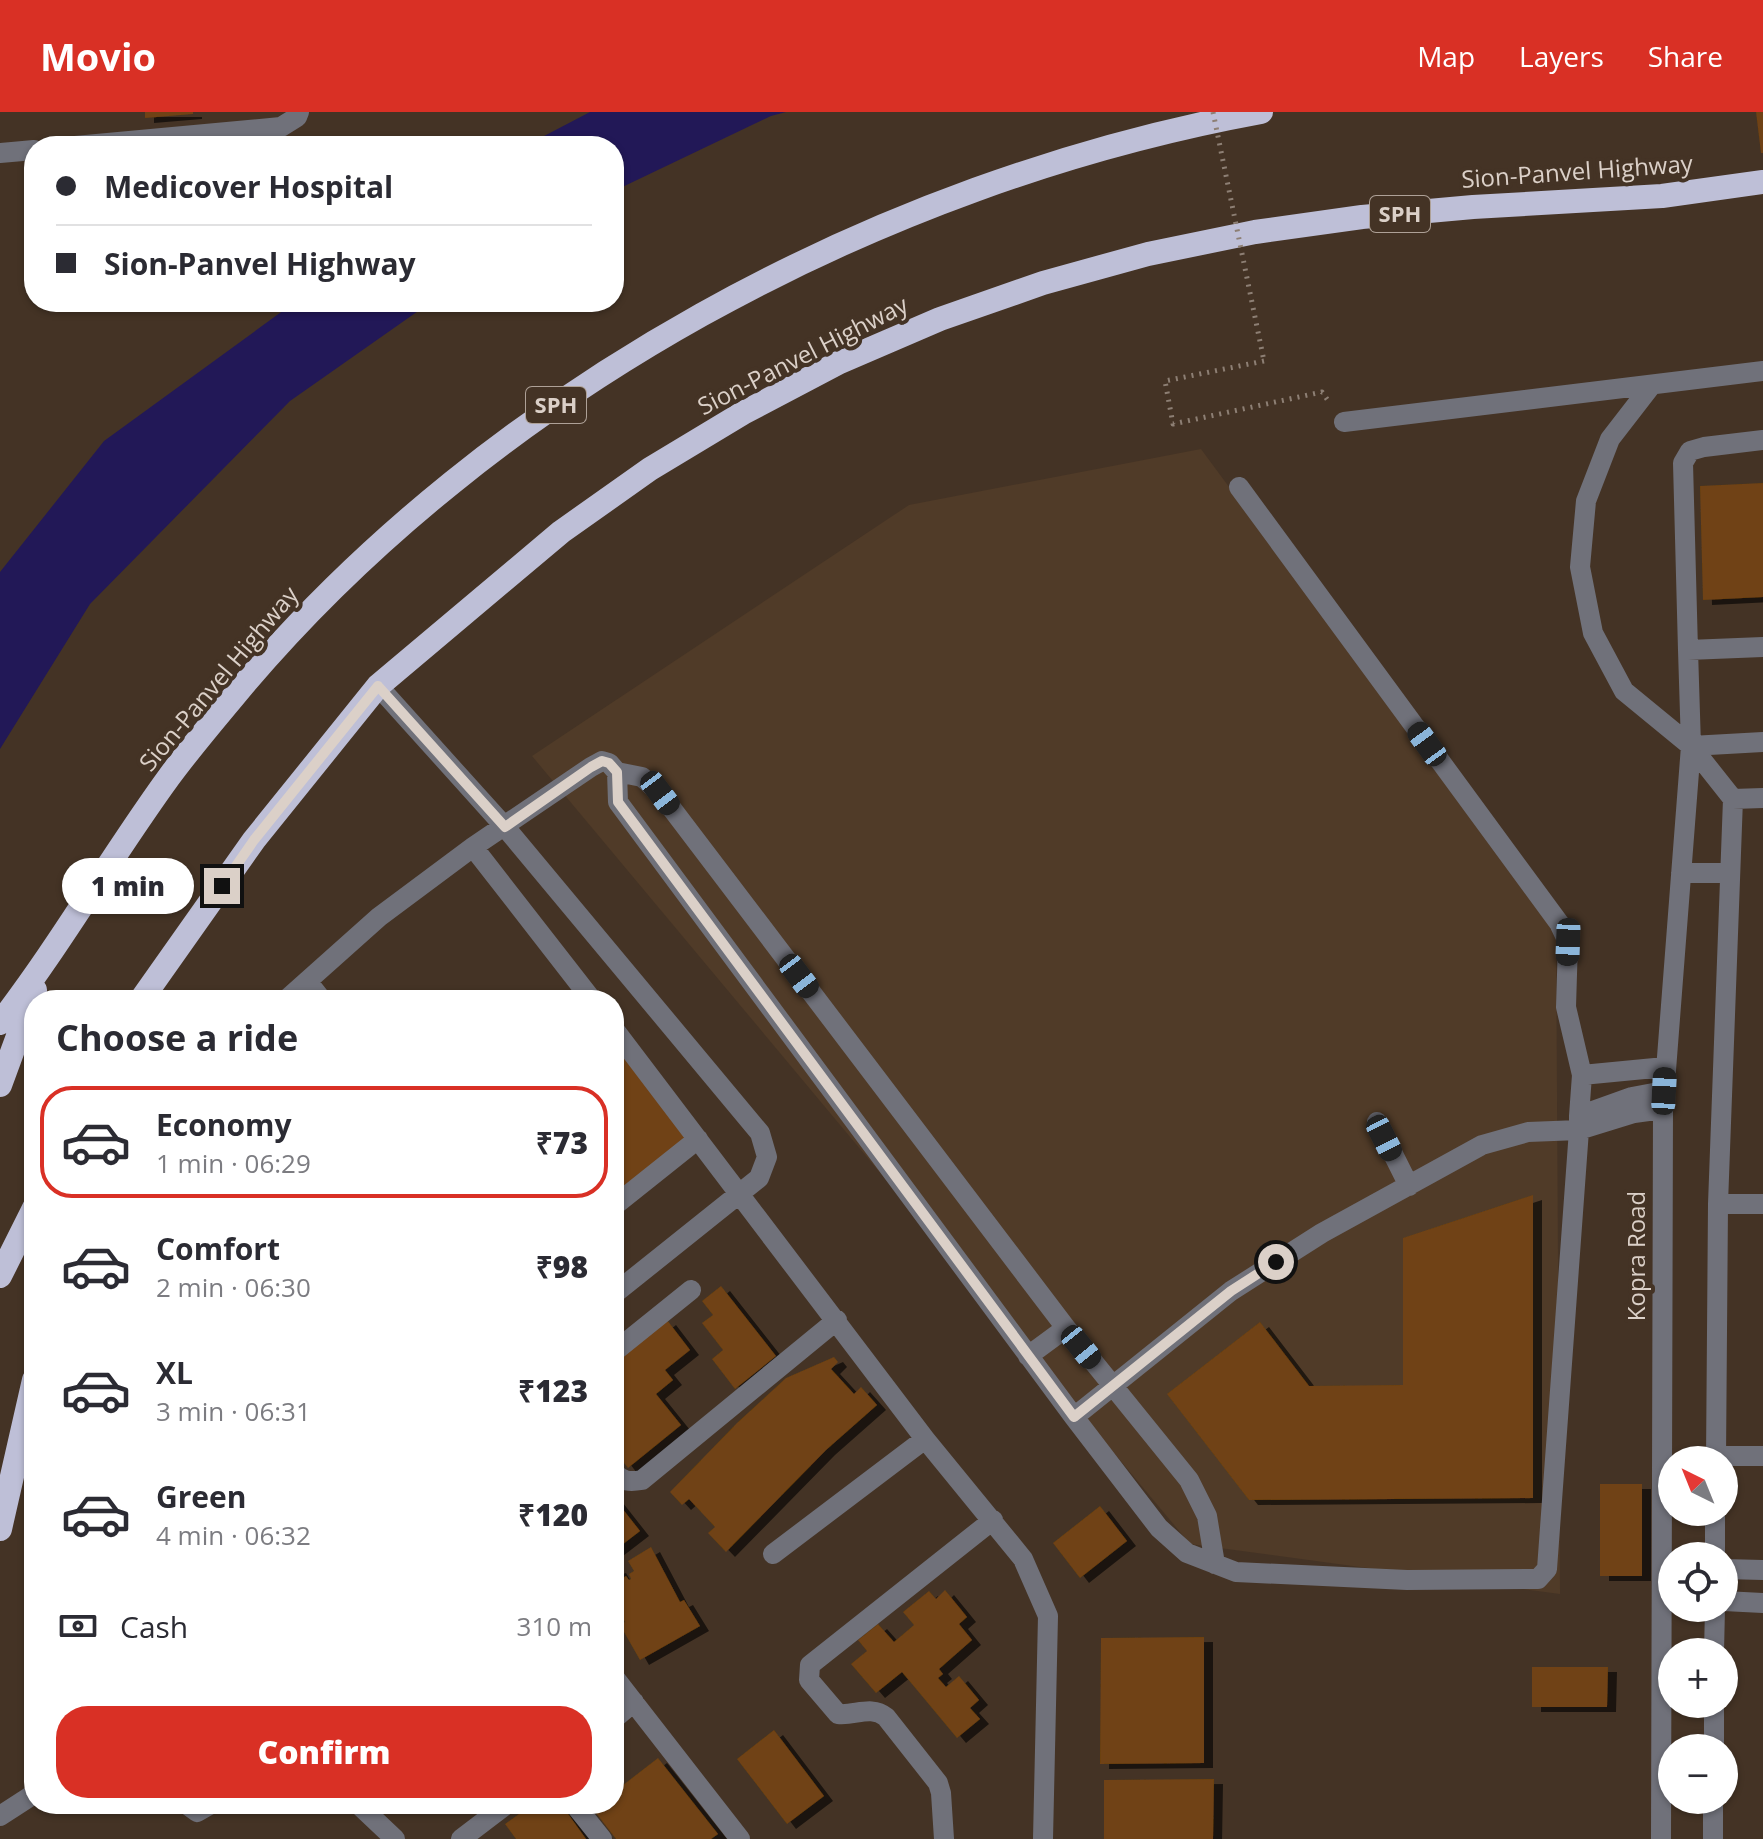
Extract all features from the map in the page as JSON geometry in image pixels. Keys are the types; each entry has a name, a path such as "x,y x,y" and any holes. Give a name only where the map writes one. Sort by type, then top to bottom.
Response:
{"highway":[{"name":"Sion-Panvel Highway","path":"42,969 169,776 242,686 322,601 406,521 520,431 592,380 691,319 794,266 861,237 1009,178 1120,144 1261,112"},
{"name":"Sion-Panvel Highway","path":"148,990 254,840 378,686 561,532 650,469 743,413 840,362 940,319 1043,283 1148,254 1255,232 1362,217 1662,196 1763,182"},
{"path":"26,990 42,969"},
{"name":"SPH","path":"34,990 42,969"},
{"path":"0,1023 24,992"},
{"name":"SPH","path":"0,1085 24,1019"},
{"path":"0,1276 24,1228"},
{"path":"0,1529 24,1439"}],"street":[{"path":"183,136 281,127 297,117 299,112"},
{"path":"0,153 24,151"},
{"path":"1344,422 1763,371"},
{"path":"1651,386 1610,439 1586,501 1580,567 1593,633 1624,691 1691,746 1733,799 1718,1204 1716,1446"},
{"name":"Kopra Road","path":"1661,1839 1664,1100 1691,746 1683,463 1690,451 1763,440"},
{"path":"617,772 618,802 1074,1417 1159,1528 1187,1553 1236,1572 1407,1580 1538,1579 1547,1569 1582,1075 1566,1007 1568,942 1559,923 1239,487"},
{"path":"1688,650 1763,647"},
{"path":"378,686 505,827 760,1133 767,1157 759,1178 624,1286"},
{"path":"1691,746 1763,742"},
{"path":"297,990 379,917 473,847 591,767 602,761 609,763 617,772 642,777 660,793 1066,1328 1189,1480 1207,1516 1215,1564"},
{"path":"1733,799 1763,798"},
{"path":"473,847 584,990"},
{"path":"1681,873 1730,873"},
{"path":"307,981 314,990"},
{"path":"624,1042 925,1439 1023,1559 1048,1616 1043,1839"},
{"path":"1582,1075 1665,1067"},
{"path":"1074,1417 1231,1291 1322,1233 1482,1145 1528,1132 1634,1113 1664,1100"},
{"path":"1377,1122 1409,1186"},
{"path":"624,1198 698,1139"},
{"path":"1718,1204 1763,1204"},
{"path":"624,1344 691,1290"},
{"path":"624,1480 642,1480 837,1320"},
{"path":"1028,1356 1066,1328"},
{"path":"773,1554 925,1439"},
{"path":"1738,1457 1763,1456"},
{"path":"944,1839 938,1783 886,1717 880,1712 869,1711 838,1714 809,1680 808,1673 810,1665 993,1520"},
{"path":"1738,1569 1763,1570"},
{"path":"1738,1602 1763,1603"},
{"path":"624,1690 740,1839"},
{"path":"624,1710 634,1702"},
{"path":"0,1816 24,1800"},
{"path":"369,1814 395,1839"},
{"path":"461,1839 494,1814"},
{"path":"582,1814 602,1839"},
{"path":"1713,1814 1713,1839"}],"path":[{"path":"1213,112 1264,361 1165,381 1173,424 1322,392 1344,422"}],"shaded area":[{"path":"590,112 786,112 771,116 624,186 624,136 544,136"},
{"path":"281,312 417,312 290,401 90,604 0,749 0,572 104,441"},
{"path":"1201,449 1556,930 1560,1594 1190,1544 532,756 909,505"}],"building":[{"path":"145,112 193,112 193,114 145,118"},
{"path":"1756,112 1763,112 1763,153 1761,153"},
{"path":"1763,483 1763,597 1703,600 1700,486"},
{"path":"624,1052 689,1139 624,1188"},
{"path":"1533,1195 1533,1498 1249,1500 1167,1394 1260,1322 1309,1386 1403,1385 1403,1238"},
{"path":"721,1286 776,1356 735,1389 712,1359 723,1350 702,1323 713,1315 702,1301"},
{"path":"667,1320 690,1350 665,1370 673,1380 656,1394 681,1425 628,1468 624,1463 624,1356"},
{"path":"834,1357 838,1362 831,1369 854,1394 861,1387 877,1405 826,1450 726,1552 708,1533 715,1527 689,1499 682,1505 670,1492 786,1378"},
{"path":"1600,1484 1642,1484 1642,1576 1600,1576"},
{"path":"1100,1506 1127,1541 1080,1578 1053,1543"},
{"path":"624,1511 640,1531 624,1543"},
{"path":"651,1547 680,1602 684,1600 700,1626 640,1660 624,1632 624,1577 631,1579 629,1574 634,1571 628,1561"},
{"path":"945,1590 967,1617 959,1624 972,1640 939,1669 943,1674 938,1678 946,1687 959,1676 979,1700 970,1708 980,1719 957,1738 902,1672 876,1693 851,1664 867,1651 858,1640 878,1624 894,1642 914,1625 903,1612 929,1591 936,1599"},
{"path":"1204,1637 1204,1763 1100,1764 1101,1638"},
{"path":"1532,1667 1608,1667 1607,1707 1532,1707"},
{"path":"774,1730 824,1796 787,1824 737,1759"},
{"path":"658,1758 718,1834 711,1839 616,1839 597,1814 624,1814 624,1784"},
{"path":"1214,1779 1213,1839 1104,1839 1104,1780"},
{"path":"519,1814 568,1814 586,1839 516,1839 505,1824"}],"route":[{"path":"222,886 254,840 378,686 505,827 591,767 602,761 609,763 617,772 618,802 1074,1417 1231,1291 1276,1262"}]}
